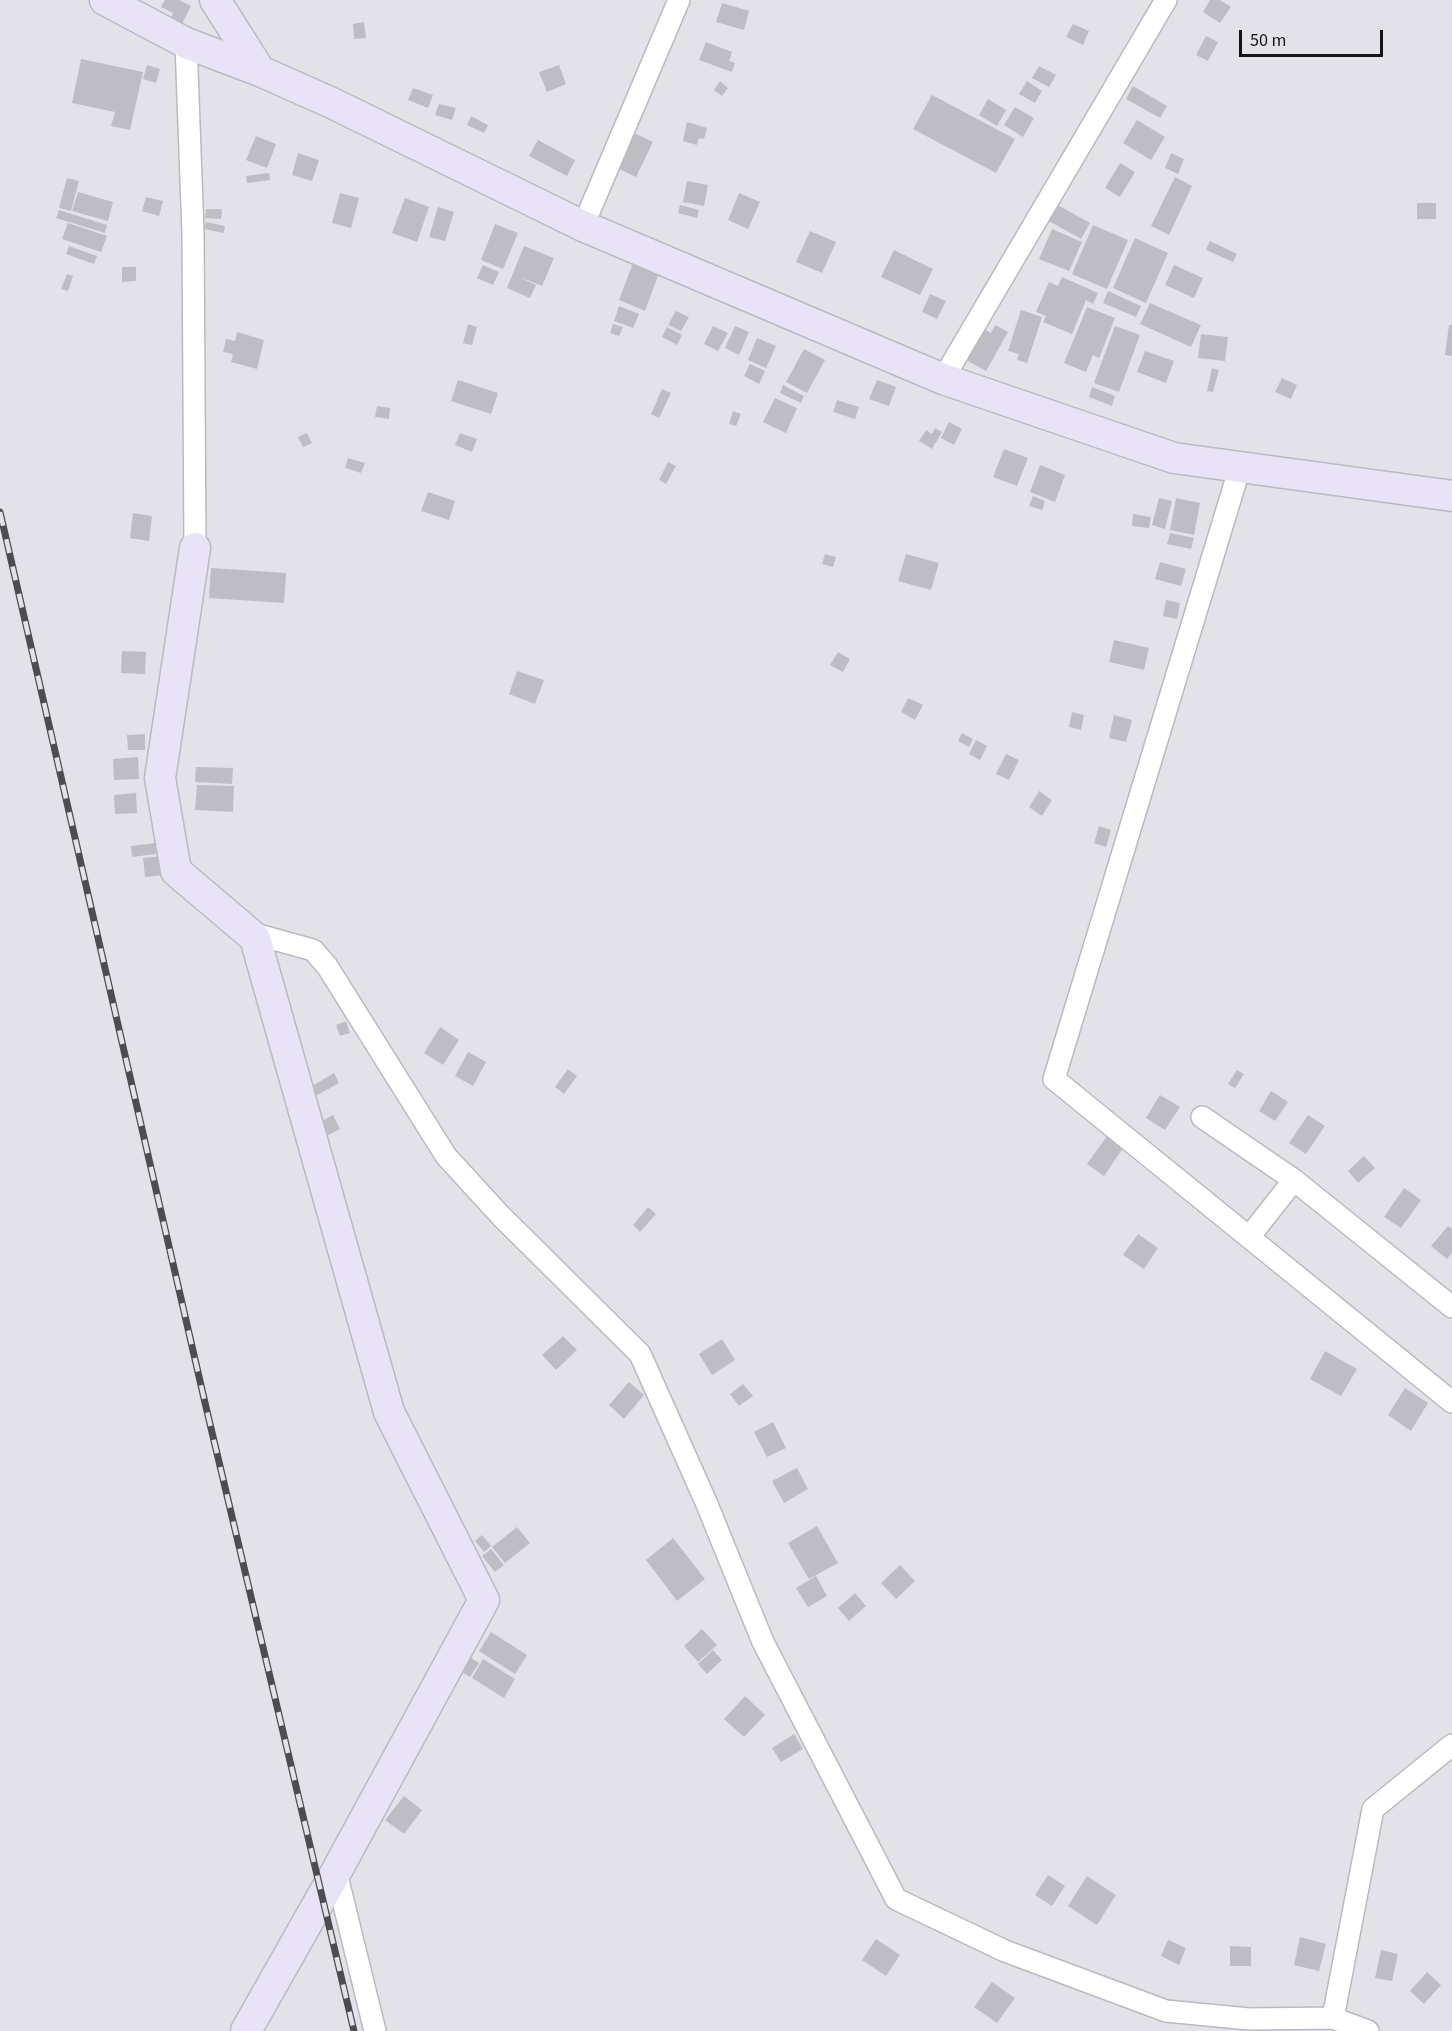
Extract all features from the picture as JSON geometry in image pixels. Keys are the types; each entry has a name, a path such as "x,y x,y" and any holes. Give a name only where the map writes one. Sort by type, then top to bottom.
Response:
{"street":[{"path":"110,2 144,0"},
{"path":"215,0 260,71"},
{"path":"583,226 679,0"},
{"path":"942,379 1166,0"},
{"path":"110,2 186,43 260,71 332,103 583,226 942,379 1173,458 1452,496"},
{"path":"186,43 193,233 195,548 160,778 176,871 255,938 389,1412 484,1600 336,1872 246,2031"},
{"path":"1240,467 1054,1079 1452,1402"},
{"path":"248,932 313,950 327,966 446,1156 500,1215 640,1354 706,1502 763,1642 896,1899 1005,1951 1166,2011 1249,2019 1333,2018 1368,2031"},
{"path":"1202,1117 1294,1180 1452,1307"},
{"path":"1249,1238 1294,1180"},
{"path":"1333,2018 1373,1809 1452,1746"},
{"path":"336,1872 375,2031"}],"building":[{"path":"165,0 179,0 191,6 182,24 171,18 173,13 161,7"},
{"path":"1210,0 1220,0 1231,7 1220,23 1203,12"},
{"path":"722,3 749,11 744,30 716,22"},
{"path":"364,22 366,38 354,39 353,24"},
{"path":"1073,24 1089,31 1083,45 1066,37"},
{"path":"1206,36 1218,42 1208,61 1196,55"},
{"path":"706,42 732,52 729,61 735,63 732,72 699,60"},
{"path":"81,59 143,72 130,130 111,126 115,112 72,103"},
{"path":"147,65 160,69 156,83 143,79"},
{"path":"559,65 566,84 547,92 539,72"},
{"path":"1039,66 1056,75 1049,87 1032,78"},
{"path":"720,81 728,88 722,96 714,90"},
{"path":"1027,81 1042,91 1035,103 1019,94"},
{"path":"1133,86 1167,106 1160,118 1126,99"},
{"path":"413,88 433,95 428,108 408,100"},
{"path":"932,95 1015,139 996,173 913,129"},
{"path":"988,99 1006,110 997,126 979,115"},
{"path":"439,104 456,108 452,120 435,115"},
{"path":"1015,107 1034,118 1023,137 1004,125"},
{"path":"471,116 488,125 484,133 467,125"},
{"path":"1137,120 1165,137 1151,160 1123,143"},
{"path":"687,122 707,128 704,139 699,138 697,145 683,141"},
{"path":"632,132 653,142 636,177 615,167"},
{"path":"256,136 276,144 267,168 246,160"},
{"path":"538,140 575,160 567,176 529,156"},
{"path":"298,153 319,160 312,181 292,175"},
{"path":"1171,153 1184,159 1178,174 1165,168"},
{"path":"1120,163 1135,172 1120,197 1105,188"},
{"path":"269,173 270,180 247,183 246,176"},
{"path":"1175,177 1192,186 1169,235 1151,226"},
{"path":"67,178 79,181 71,211 59,208"},
{"path":"687,181 708,185 704,206 683,202"},
{"path":"78,192 113,202 108,221 72,211"},
{"path":"340,193 359,198 351,228 332,223"},
{"path":"739,193 760,202 748,229 728,220"},
{"path":"146,197 163,201 159,216 142,211"},
{"path":"405,198 429,207 417,242 392,233"},
{"path":"1417,203 1436,203 1436,219 1417,219"},
{"path":"1056,204 1090,223 1081,239 1047,220"},
{"path":"680,205 699,210 697,218 678,213"},
{"path":"438,207 454,212 445,241 429,237"},
{"path":"206,209 222,209 221,219 205,218"},
{"path":"59,210 107,225 105,233 56,218"},
{"path":"206,222 225,226 224,233 204,229"},
{"path":"68,223 107,236 101,252 62,239"},
{"path":"495,224 518,233 503,269 481,260"},
{"path":"1093,225 1128,240 1107,289 1072,274"},
{"path":"1052,229 1082,242 1069,271 1039,259"},
{"path":"810,231 836,242 822,273 796,262"},
{"path":"1135,238 1168,253 1146,303 1113,288"},
{"path":"1210,241 1237,254 1233,262 1206,250"},
{"path":"69,246 97,256 94,264 66,254"},
{"path":"524,246 554,258 542,286 519,277 536,285 530,298 507,288"},
{"path":"894,250 933,269 920,295 881,277"},
{"path":"633,263 659,273 645,311 619,300"},
{"path":"483,265 499,272 493,285 477,278"},
{"path":"1174,265 1203,278 1194,298 1165,285"},
{"path":"122,267 136,267 136,281 122,282"},
{"path":"67,274 73,276 68,291 61,289"},
{"path":"1062,277 1098,293 1093,304 1086,300 1072,334 1043,322 1046,316 1036,312 1049,282 1058,286"},
{"path":"1108,291 1141,306 1136,317 1103,303"},
{"path":"930,294 946,301 937,319 922,312"},
{"path":"1150,303 1201,325 1191,347 1140,324"},
{"path":"619,306 639,314 633,328 614,321"},
{"path":"1087,307 1115,318 1099,358 1093,355 1086,372 1064,363"},
{"path":"1021,310 1042,317 1027,363 1017,360 1019,354 1008,351"},
{"path":"676,311 689,317 681,331 668,325"},
{"path":"468,324 477,327 472,345 463,343"},
{"path":"613,324 623,327 619,336 610,333"},
{"path":"995,325 1008,332 986,371 964,359 982,328 991,333"},
{"path":"1449,325 1452,325 1452,356 1445,355"},
{"path":"713,326 728,333 718,351 704,344"},
{"path":"735,326 749,332 739,355 725,348"},
{"path":"1115,326 1140,335 1119,392 1094,383"},
{"path":"667,327 682,335 677,345 662,337"},
{"path":"237,332 264,340 257,369 231,362 233,354 223,352 226,339 235,341"},
{"path":"1201,334 1228,337 1225,361 1198,358"},
{"path":"757,338 776,346 766,368 748,360"},
{"path":"804,349 825,360 807,393 786,382"},
{"path":"1145,351 1174,361 1166,383 1137,372"},
{"path":"750,364 765,371 759,384 744,376"},
{"path":"1212,368 1219,370 1213,392 1207,391"},
{"path":"1282,378 1297,385 1291,399 1275,392"},
{"path":"458,380 498,393 491,414 451,401"},
{"path":"877,380 896,387 889,406 869,399"},
{"path":"783,385 804,396 801,403 780,393"},
{"path":"1092,387 1115,396 1112,406 1089,397"},
{"path":"662,389 671,393 659,418 651,414"},
{"path":"775,398 797,408 786,433 763,422"},
{"path":"837,400 859,407 855,419 833,412"},
{"path":"377,406 390,408 389,419 375,417"},
{"path":"733,411 741,414 736,426 729,424"},
{"path":"949,422 962,429 954,445 941,438"},
{"path":"935,428 942,432 932,449 919,441 926,430 932,434"},
{"path":"307,433 312,443 303,447 298,437"},
{"path":"460,433 477,439 472,452 455,445"},
{"path":"1004,449 1028,458 1017,486 993,477"},
{"path":"348,458 365,463 361,473 345,468"},
{"path":"668,462 676,466 666,484 659,480"},
{"path":"1040,465 1065,475 1055,502 1030,492"},
{"path":"428,492 455,501 449,520 421,511"},
{"path":"1033,496 1045,501 1042,510 1029,506"},
{"path":"1159,498 1172,501 1165,529 1152,525"},
{"path":"1176,498 1200,503 1194,535 1170,530"},
{"path":"133,513 152,516 149,541 130,538"},
{"path":"1133,514 1151,517 1149,528 1132,526"},
{"path":"1170,533 1194,538 1191,549 1167,544"},
{"path":"825,554 836,557 833,567 822,564"},
{"path":"906,554 939,563 931,590 898,581"},
{"path":"1160,562 1186,569 1181,586 1155,579"},
{"path":"211,568 286,573 284,603 209,598"},
{"path":"1166,600 1180,603 1177,619 1163,616"},
{"path":"1114,640 1149,648 1144,670 1109,662"},
{"path":"122,651 146,652 145,674 121,673"},
{"path":"838,652 850,659 843,672 830,665"},
{"path":"517,671 544,680 535,704 509,694"},
{"path":"908,698 923,705 915,720 901,712"},
{"path":"1072,712 1084,715 1081,730 1069,727"},
{"path":"1114,715 1132,720 1126,742 1109,738"},
{"path":"962,733 973,739 969,747 958,741"},
{"path":"145,734 145,750 128,750 127,735"},
{"path":"976,740 987,746 980,760 969,754"},
{"path":"1006,754 1019,760 1009,780 996,774"},
{"path":"138,757 139,779 114,780 113,759"},
{"path":"196,767 233,768 232,784 195,782"},
{"path":"197,785 234,786 233,812 195,810"},
{"path":"1039,791 1052,800 1042,816 1029,807"},
{"path":"136,793 137,813 115,814 114,795"},
{"path":"1099,826 1111,830 1106,847 1094,843"},
{"path":"155,843 156,854 132,857 131,846"},
{"path":"162,856 164,875 145,877 143,858"},
{"path":"346,1021 350,1033 340,1036 336,1025"},
{"path":"440,1027 459,1040 443,1065 424,1053"},
{"path":"468,1052 486,1062 473,1086 455,1076"},
{"path":"568,1069 577,1076 564,1094 555,1087"},
{"path":"1237,1070 1244,1074 1235,1088 1228,1084"},
{"path":"334,1073 339,1083 312,1098 307,1089"},
{"path":"1271,1091 1288,1102 1275,1121 1259,1111"},
{"path":"1160,1095 1180,1107 1165,1130 1146,1118"},
{"path":"333,1115 340,1129 328,1135 322,1121"},
{"path":"1308,1115 1325,1126 1306,1154 1289,1143"},
{"path":"1107,1136 1123,1148 1104,1176 1087,1164"},
{"path":"1364,1156 1375,1168 1358,1183 1348,1171"},
{"path":"1404,1188 1421,1200 1401,1228 1384,1217"},
{"path":"648,1207 656,1214 640,1232 633,1225"},
{"path":"1448,1226 1452,1229 1452,1253 1447,1259 1431,1246"},
{"path":"1138,1234 1158,1248 1144,1269 1123,1255"},
{"path":"563,1336 577,1350 556,1370 542,1355"},
{"path":"722,1339 735,1360 712,1375 699,1354"},
{"path":"1325,1351 1357,1369 1341,1396 1310,1379"},
{"path":"629,1382 644,1395 624,1419 609,1405"},
{"path":"743,1384 753,1396 739,1406 730,1394"},
{"path":"1405,1388 1428,1403 1411,1431 1388,1415"},
{"path":"773,1422 786,1448 767,1457 754,1432"},
{"path":"797,1468 808,1489 784,1503 772,1481"},
{"path":"817,1526 838,1563 809,1579 788,1543"},
{"path":"517,1527 530,1543 505,1563 492,1547"},
{"path":"482,1535 491,1546 484,1552 475,1541"},
{"path":"673,1538 705,1579 677,1601 646,1560"},
{"path":"491,1549 504,1565 495,1572 482,1556"},
{"path":"900,1565 915,1581 896,1599 881,1583"},
{"path":"816,1576 827,1596 808,1607 796,1588"},
{"path":"855,1593 866,1606 849,1621 838,1608"},
{"path":"702,1629 717,1645 698,1662 684,1646"},
{"path":"491,1632 527,1655 515,1674 479,1651"},
{"path":"713,1650 722,1660 707,1674 698,1664"},
{"path":"469,1657 479,1663 470,1677 461,1672"},
{"path":"483,1659 515,1679 504,1698 472,1678"},
{"path":"745,1696 765,1715 744,1737 724,1719"},
{"path":"794,1734 803,1749 781,1762 772,1748"},
{"path":"404,1796 422,1810 404,1834 385,1820"},
{"path":"1048,1875 1065,1886 1052,1906 1035,1895"},
{"path":"1087,1876 1116,1895 1097,1925 1068,1906"},
{"path":"1300,1937 1326,1944 1319,1971 1294,1965"},
{"path":"876,1939 900,1955 886,1976 862,1960"},
{"path":"1168,1940 1186,1948 1179,1965 1161,1956"},
{"path":"1230,1946 1251,1947 1251,1966 1230,1966"},
{"path":"1381,1950 1398,1954 1392,1981 1375,1978"},
{"path":"1427,1972 1441,1985 1424,2004 1410,1991"},
{"path":"992,1982 1015,1998 997,2023 974,2007"}],"railway":[{"path":"0,512 206,1407 354,2031"}]}
